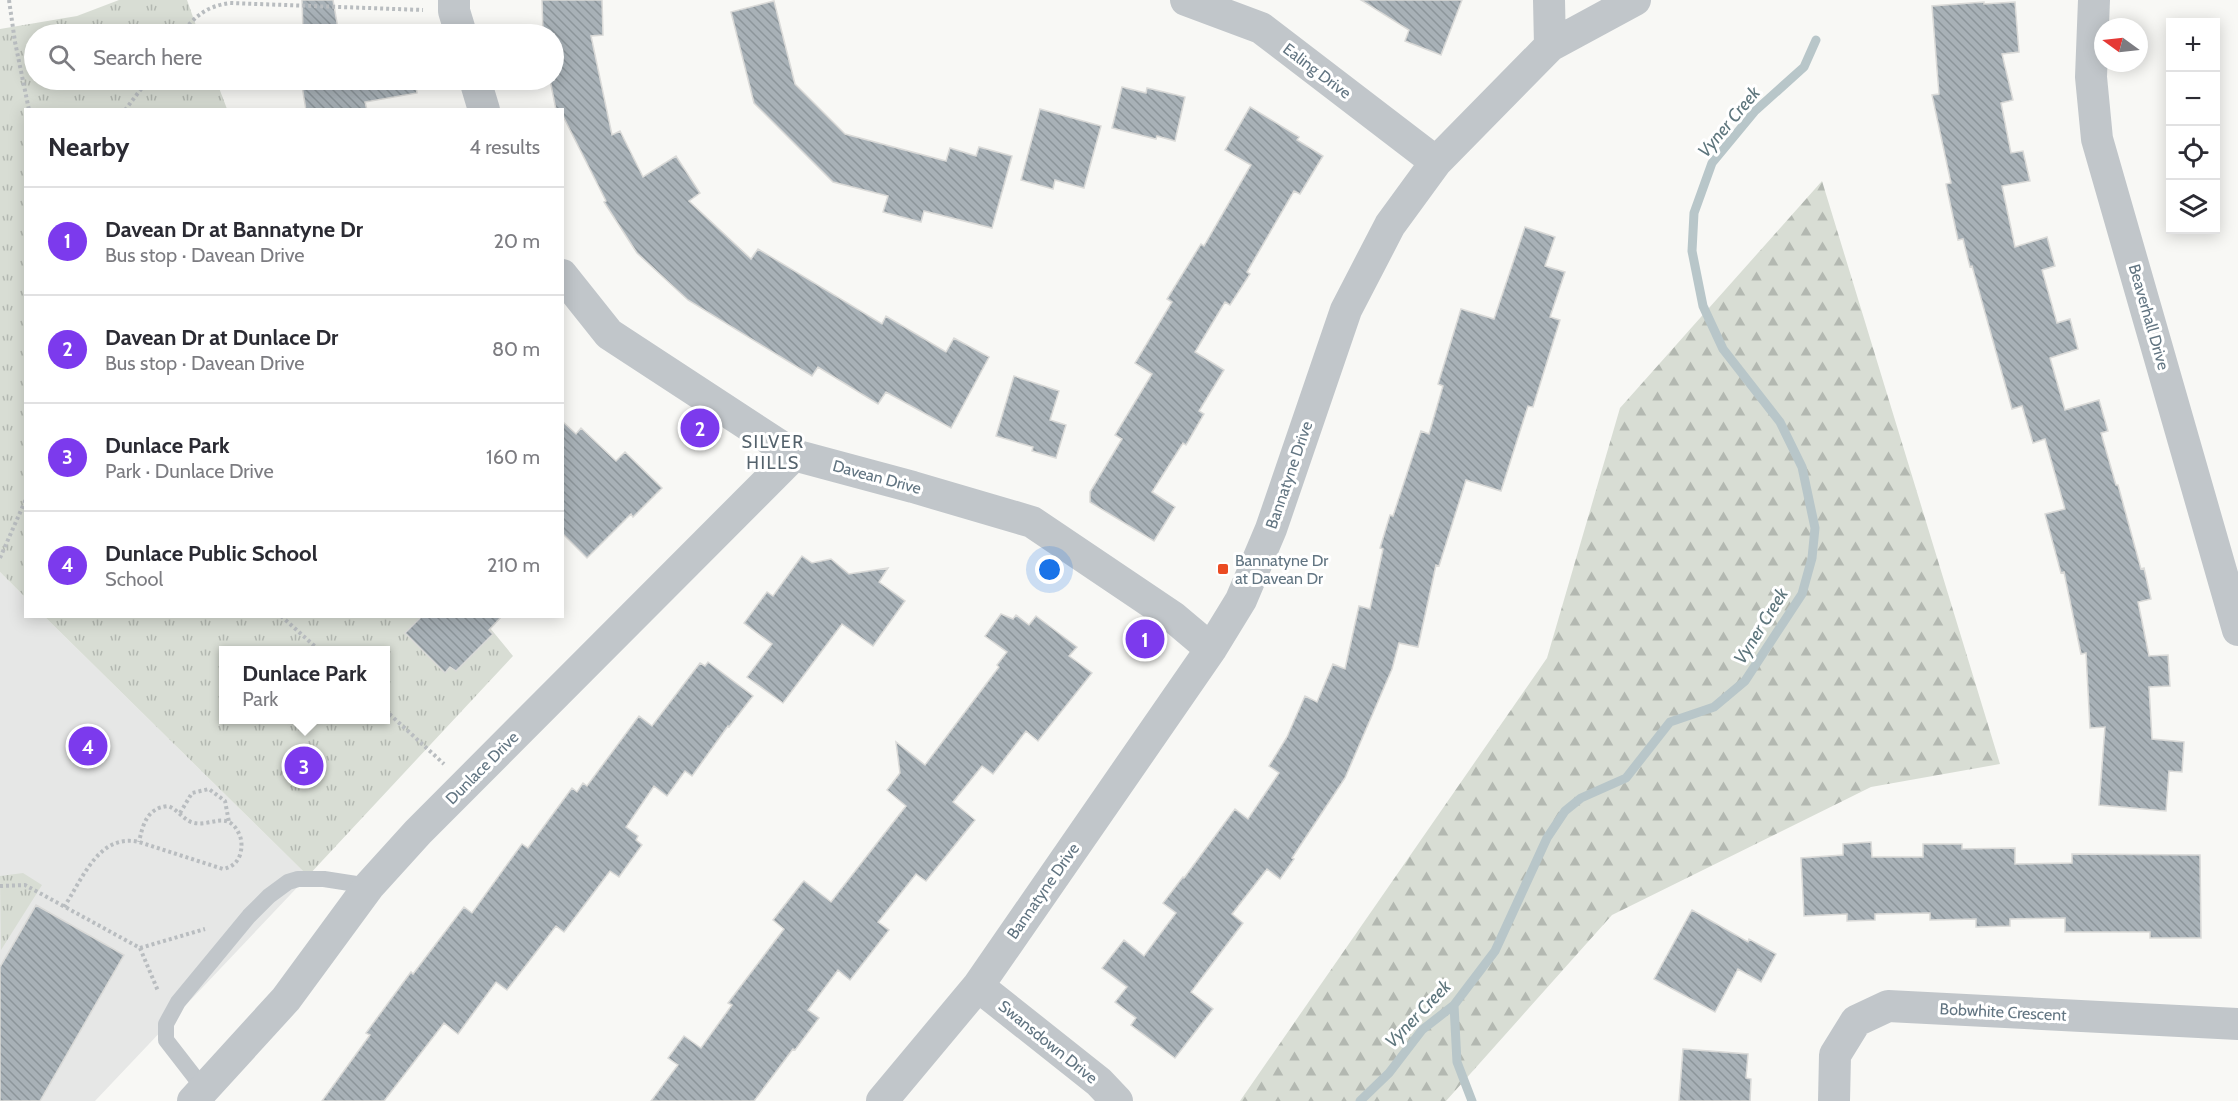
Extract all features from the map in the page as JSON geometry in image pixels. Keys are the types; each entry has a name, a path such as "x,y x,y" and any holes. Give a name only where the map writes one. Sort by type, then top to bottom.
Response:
{"street":[{"name":"Ealing Drive","path":"1186,0 1261,28 1436,162"},
{"path":"1549,0 1550,46"},
{"name":"Bannatyne Drive","path":"882,1101 978,986 1211,649 1241,600 1271,529 1346,310 1390,225 1436,162 1550,46 1635,0"},
{"name":"Beaverhall Drive","path":"2094,0 2091,77 2097,139 2238,630"},
{"path":"478,90 483,108"},
{"name":"Davean Drive","path":"564,278 609,334 794,455 1032,522 1173,617 1211,649"},
{"name":"Dunlace Drive","path":"198,1095 286,999 369,886 418,832 794,455"},
{"name":"Swansdown Drive","path":"978,986 1099,1082 1117,1101"},
{"name":"Bobwhite Crescent","path":"1834,1101 1835,1054 1856,1022 1888,1006 2238,1024"}],"lane":[{"path":"198,1095 166,1042 165,1032 169,1017 178,1002 249,916 279,888 298,879 324,879 369,886"}],"path":[{"path":"9,0 24,86"},
{"path":"191,24 203,11 217,4 230,3 456,15"},
{"path":"25,90 29,108"},
{"path":"126,108 140,90"},
{"path":"0,558 24,504"},
{"path":"283,618 314,646"},
{"path":"390,715 467,784"},
{"path":"64,907 101,851 114,842 131,840 224,869 235,864 242,848 239,834 230,823 225,801 209,789 192,793 179,814"},
{"path":"139,842 144,823 152,811 168,806 195,823 219,820 230,823"},
{"path":"0,886 25,885 140,948 169,1017"},
{"path":"140,948 249,916"}],"shaded area":[{"path":"0,572 24,596 24,618 46,618 308,876 95,1101 0,1101"}],"green space":[{"path":"119,0 187,0 195,24 30,24 77,16"},
{"path":"24,25 24,90 220,90 227,108 24,108 24,596 0,572 0,29"},
{"path":"1822,181 2000,764 1871,787 1612,915 1446,1101 1240,1101 1547,658 1620,408"},
{"path":"46,618 482,618 513,656 308,876"},
{"path":"23,873 42,885 1,950 0,876"}],"building":[{"path":"302,0 333,0 337,24 303,24"},
{"path":"542,0 602,0 603,35 591,36 612,135 620,131 643,177 676,156 700,193 689,201 751,259 758,249 882,324 886,316 946,352 954,338 989,357 951,428 886,392 878,404 818,367 812,376 688,300 637,253 604,202 606,201 564,118 564,108 556,108 552,90 564,90 564,24 543,24"},
{"path":"1361,0 1462,0 1441,55 1405,41 1409,30"},
{"path":"774,1 795,84 845,134 946,161 950,148 976,156 979,147 1012,156 992,228 924,211 921,222 883,212 888,196 833,182 754,103 731,12"},
{"path":"1984,2 1984,4 2015,2 2019,52 2002,54 2013,100 2001,103 2011,153 2023,151 2030,181 2002,186 2015,247 2047,237 2055,266 2042,270 2057,323 2070,319 2078,349 2050,358 2065,410 2099,400 2108,431 2101,433 2141,569 2144,568 2151,599 2138,602 2149,656 2168,655 2170,686 2149,687 2152,739 2184,742 2182,772 2169,771 2166,811 2099,805 2105,727 2090,728 2086,653 2081,654 2064,572 2061,573 2045,514 2065,509 2045,439 2033,443 2022,406 2012,409 1972,266 1970,267 1963,239 1958,240 1946,184 1951,183 1932,95 1939,94 1932,6"},
{"path":"1122,87 1146,93 1147,88 1185,97 1175,141 1157,136 1156,139 1112,128"},
{"path":"303,90 417,90 417,93 365,102 366,108 306,108"},
{"path":"1250,107 1299,137 1297,140 1323,156 1300,194 1294,191 1247,272 1250,274 1230,305 1225,302 1195,352 1224,370 1199,411 1204,414 1186,445 1183,443 1152,492 1175,507 1154,541 1090,502 1090,492 1122,439 1115,435 1152,374 1135,363 1172,302 1167,299 1201,244 1204,246 1251,165 1225,150"},
{"path":"1040,109 1101,126 1084,188 1055,180 1053,189 1021,180"},
{"path":"1525,227 1555,237 1545,266 1565,272 1550,317 1560,320 1533,407 1528,406 1501,491 1466,480 1439,566 1436,565 1418,647 1399,643 1392,669 1345,778 1292,858 1294,859 1280,879 1267,869 1232,914 1243,923 1191,992 1213,1009 1175,1058 1131,1025 1136,1018 1115,1002 1127,987 1102,968 1124,940 1144,956 1176,913 1163,903 1235,809 1248,819 1279,773 1269,766 1287,737 1305,696 1317,702 1333,664 1345,669 1359,606 1370,609 1383,549 1380,548 1390,515 1393,516 1421,431 1429,434 1443,386 1438,384 1461,309 1494,319"},
{"path":"1014,376 1059,391 1050,420 1066,425 1056,458 1032,451 1033,447 996,436"},
{"path":"564,423 576,434 581,428 616,461 625,452 662,488 633,517 631,514 587,558 564,535"},
{"path":"802,556 812,563 831,559 849,574 888,568 879,582 905,601 873,646 842,624 783,703 747,677 772,644 744,623 767,592 773,596"},
{"path":"1001,614 1013,619 1016,615 1029,625 1036,616 1077,647 1069,656 1092,673 1038,741 1026,731 993,774 982,766 953,802 975,820 926,881 916,874 878,922 889,930 850,980 838,970 808,1010 819,1018 754,1101 651,1101 678,1065 668,1058 684,1036 701,1048 732,1005 728,1003 784,929 773,920 802,883 804,881 831,902 906,806 887,790 900,773 896,742 925,765 999,667 997,665 1007,652 985,636"},
{"path":"420,618 500,618 489,630 493,634 456,671 450,667 445,673 405,633"},
{"path":"708,662 753,696 692,776 685,771 667,796 654,786 626,827 638,836 636,840 642,845 619,877 610,871 564,932 556,926 507,990 496,982 458,1034 444,1023 384,1101 322,1101 370,1035 366,1033 411,972 413,974 464,907 472,913 522,844 528,848 572,788 577,792 583,783 587,786 639,716 652,726 700,663 705,666"},
{"path":"1871,842 1872,857 1923,857 1923,844 1962,844 1962,849 2015,848 2015,864 2072,863 2072,854 2200,855 2201,938 2150,938 2150,932 2065,932 2065,918 2010,919 2010,926 1976,927 1976,919 1930,920 1930,913 1875,914 1875,920 1847,921 1847,914 1804,916 1801,858 1843,855 1843,844"},
{"path":"36,905 124,955 40,1101 0,1101 0,967"},
{"path":"1692,910 1748,942 1749,939 1776,954 1761,982 1738,969 1715,1012 1654,979"},
{"path":"1683,1049 1748,1054 1746,1078 1751,1079 1750,1101 1679,1101"}],"waterway":[{"name":"Vyner Creek","path":"1360,1101 1389,1073 1422,1030 1454,1005 1495,951 1547,838 1565,811 1581,798 1626,778 1670,722 1714,707 1745,681 1802,594 1812,558 1815,528 1802,467 1780,422 1723,349 1703,306 1692,251 1694,213 1712,163 1755,111 1804,67 1816,40"},
{"path":"1454,1005 1457,1062 1472,1101"}],"place":[{"name":"Davean Dr at Dunlace Dr","path":"700,428"},
{"name":"Bannatyne Dr at Davean Dr","path":"1223,569"},
{"name":"Davean Dr at Bannatyne Dr","path":"1145,639"},
{"name":"Dunlace Public School","path":"88,746"},
{"name":"Dunlace Park","path":"304,766"}],"district":[{"name":"SILVER HILLS","path":"773,452"}]}
